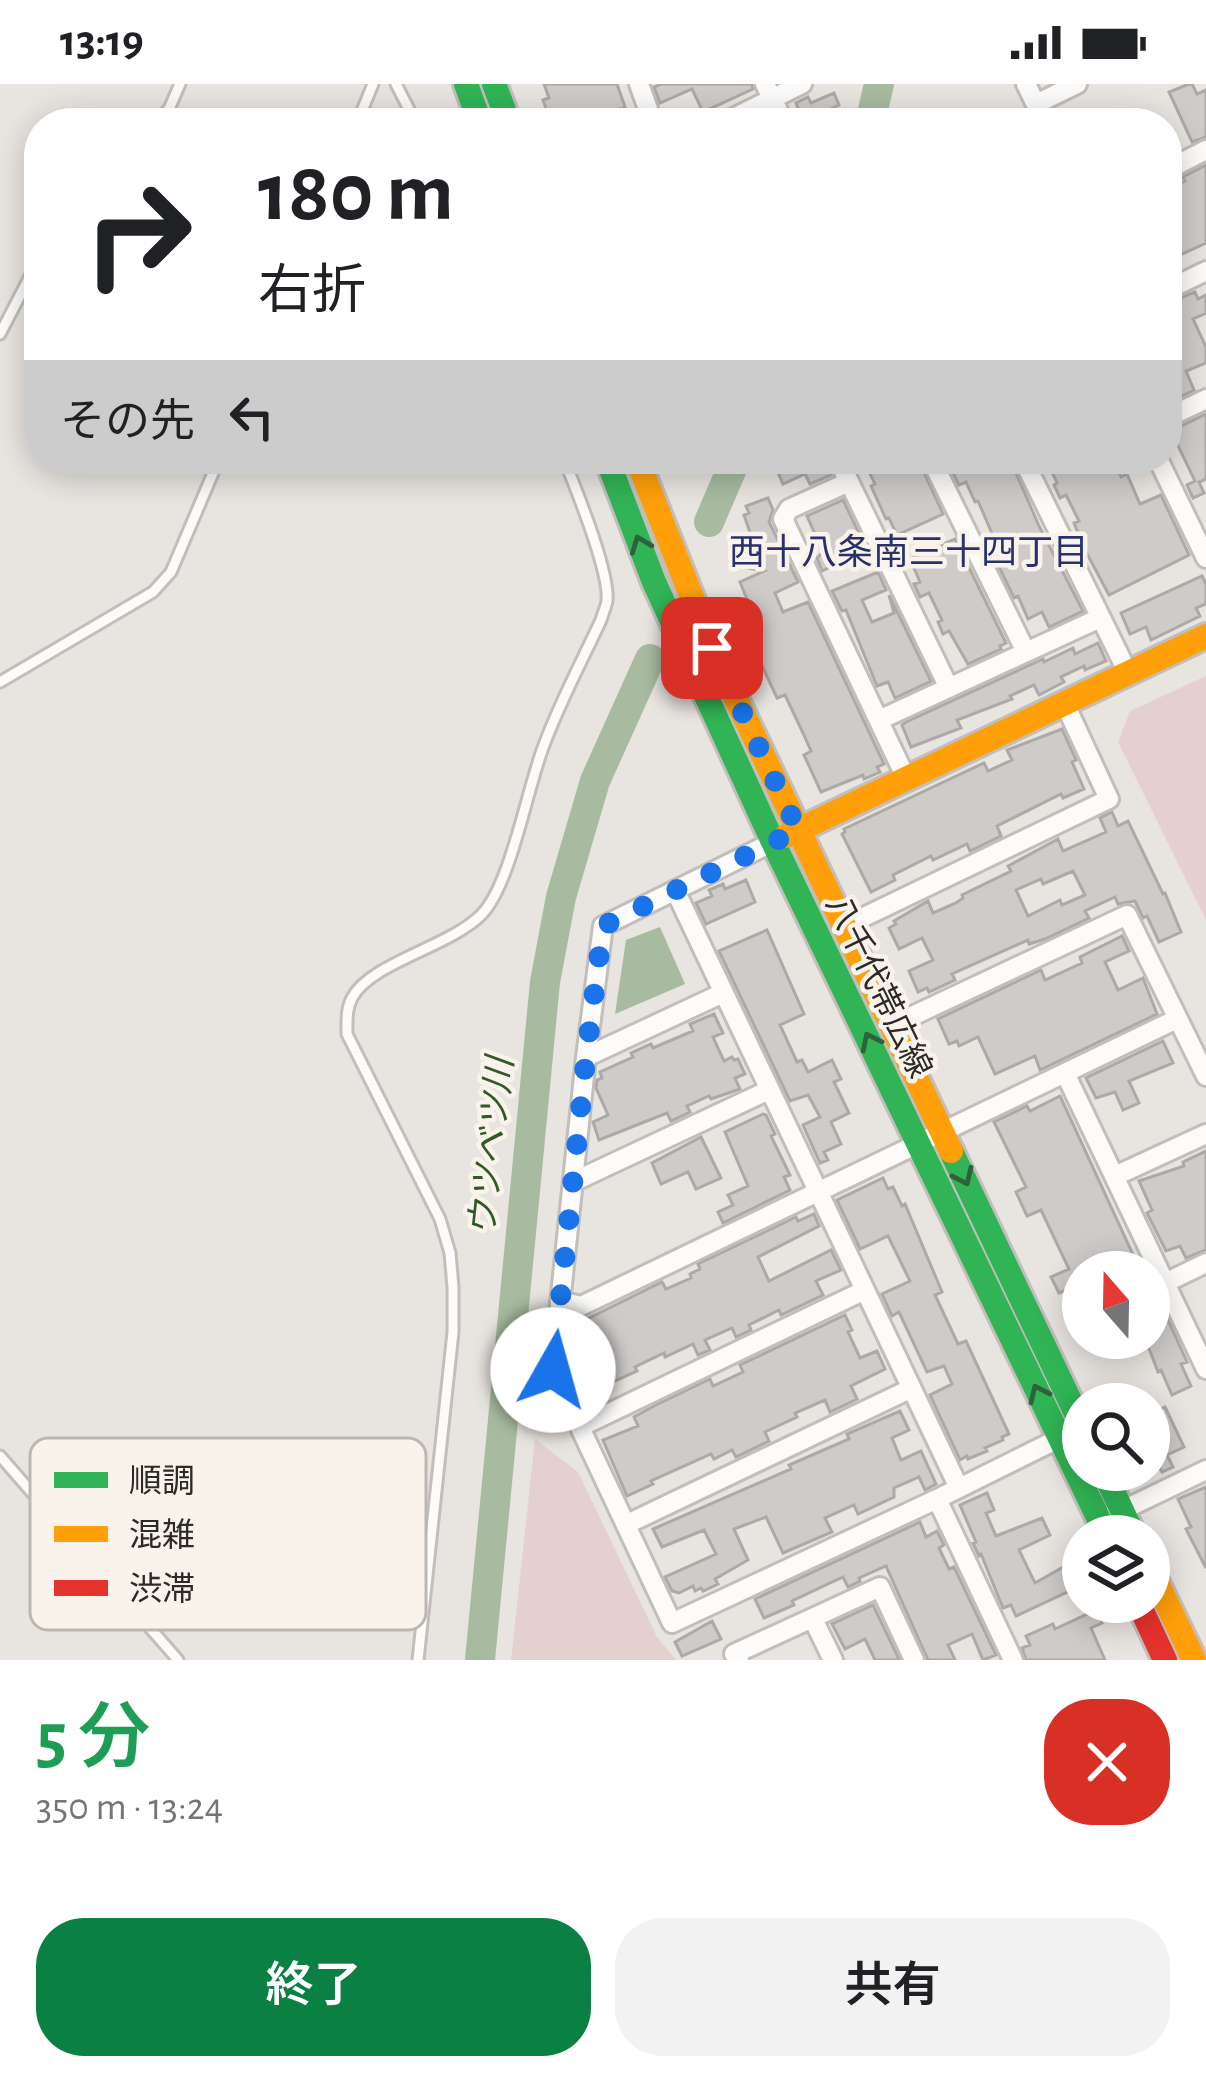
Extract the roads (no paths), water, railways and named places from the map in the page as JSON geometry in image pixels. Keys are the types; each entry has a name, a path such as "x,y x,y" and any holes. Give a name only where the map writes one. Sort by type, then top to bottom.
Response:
{"main road":[{"name":"八千代帯広線","path":"613,474 654,582 773,842 930,1136 1062,1405"},
{"name":"八千代帯広線","path":"644,474 712,648 891,1026 930,1136"},
{"path":"773,842 1206,636"},
{"path":"1170,1610 1194,1660"},
{"path":"1148,1623 1165,1660"}],"street":[{"path":"769,91 802,84"},
{"path":"1026,84 1038,108"},
{"path":"1036,104 1077,84"},
{"path":"845,474 949,688"},
{"path":"939,474 1026,652"},
{"path":"1030,474 1128,673"},
{"path":"1165,474 1206,558"},
{"path":"849,482 789,509 783,519 906,778"},
{"path":"1187,519 1206,509"},
{"path":"879,720 1100,618"},
{"path":"843,927 1109,800 1065,704"},
{"path":"773,842 603,926 586,1057 553,1370 672,1623 1062,1437"},
{"path":"675,890 959,1488"},
{"path":"891,1026 1126,914 1206,1076"},
{"path":"586,1057 723,993"},
{"path":"560,1301 581,1306 1177,1019"},
{"path":"1065,1072 1150,1251"},
{"path":"573,1182 769,1090"},
{"path":"1115,1176 1206,1134"},
{"path":"1170,1281 1206,1263"},
{"path":"580,1426 863,1291"},
{"path":"1170,1294 1206,1370"},
{"path":"627,1525 910,1389"},
{"path":"1124,1515 1206,1470"},
{"path":"937,1499 1013,1660"},
{"path":"739,1660 734,1654 880,1587 914,1660"},
{"path":"813,1619 832,1660"}],"lane":[{"path":"0,334 24,288"},
{"path":"0,682 153,592 171,572 213,474"},
{"path":"426,1598 453,1332 450,1252 440,1219 347,1034 347,1012 352,995 370,978 467,927 499,890 544,744 607,600 604,577 570,474"},
{"path":"0,1456 30,1490"},
{"path":"152,1630 178,1660"},
{"path":"418,1660 422,1630"}],"waterway":[{"name":"ウツベツ川","path":"873,108 879,84"},
{"name":"ウツベツ川","path":"709,522 730,474"},
{"name":"ウツベツ川","path":"480,1660 545,982 561,897 595,781 650,659"}],"district":[{"name":"西十八条南三十四丁目","path":"909,551"}]}
